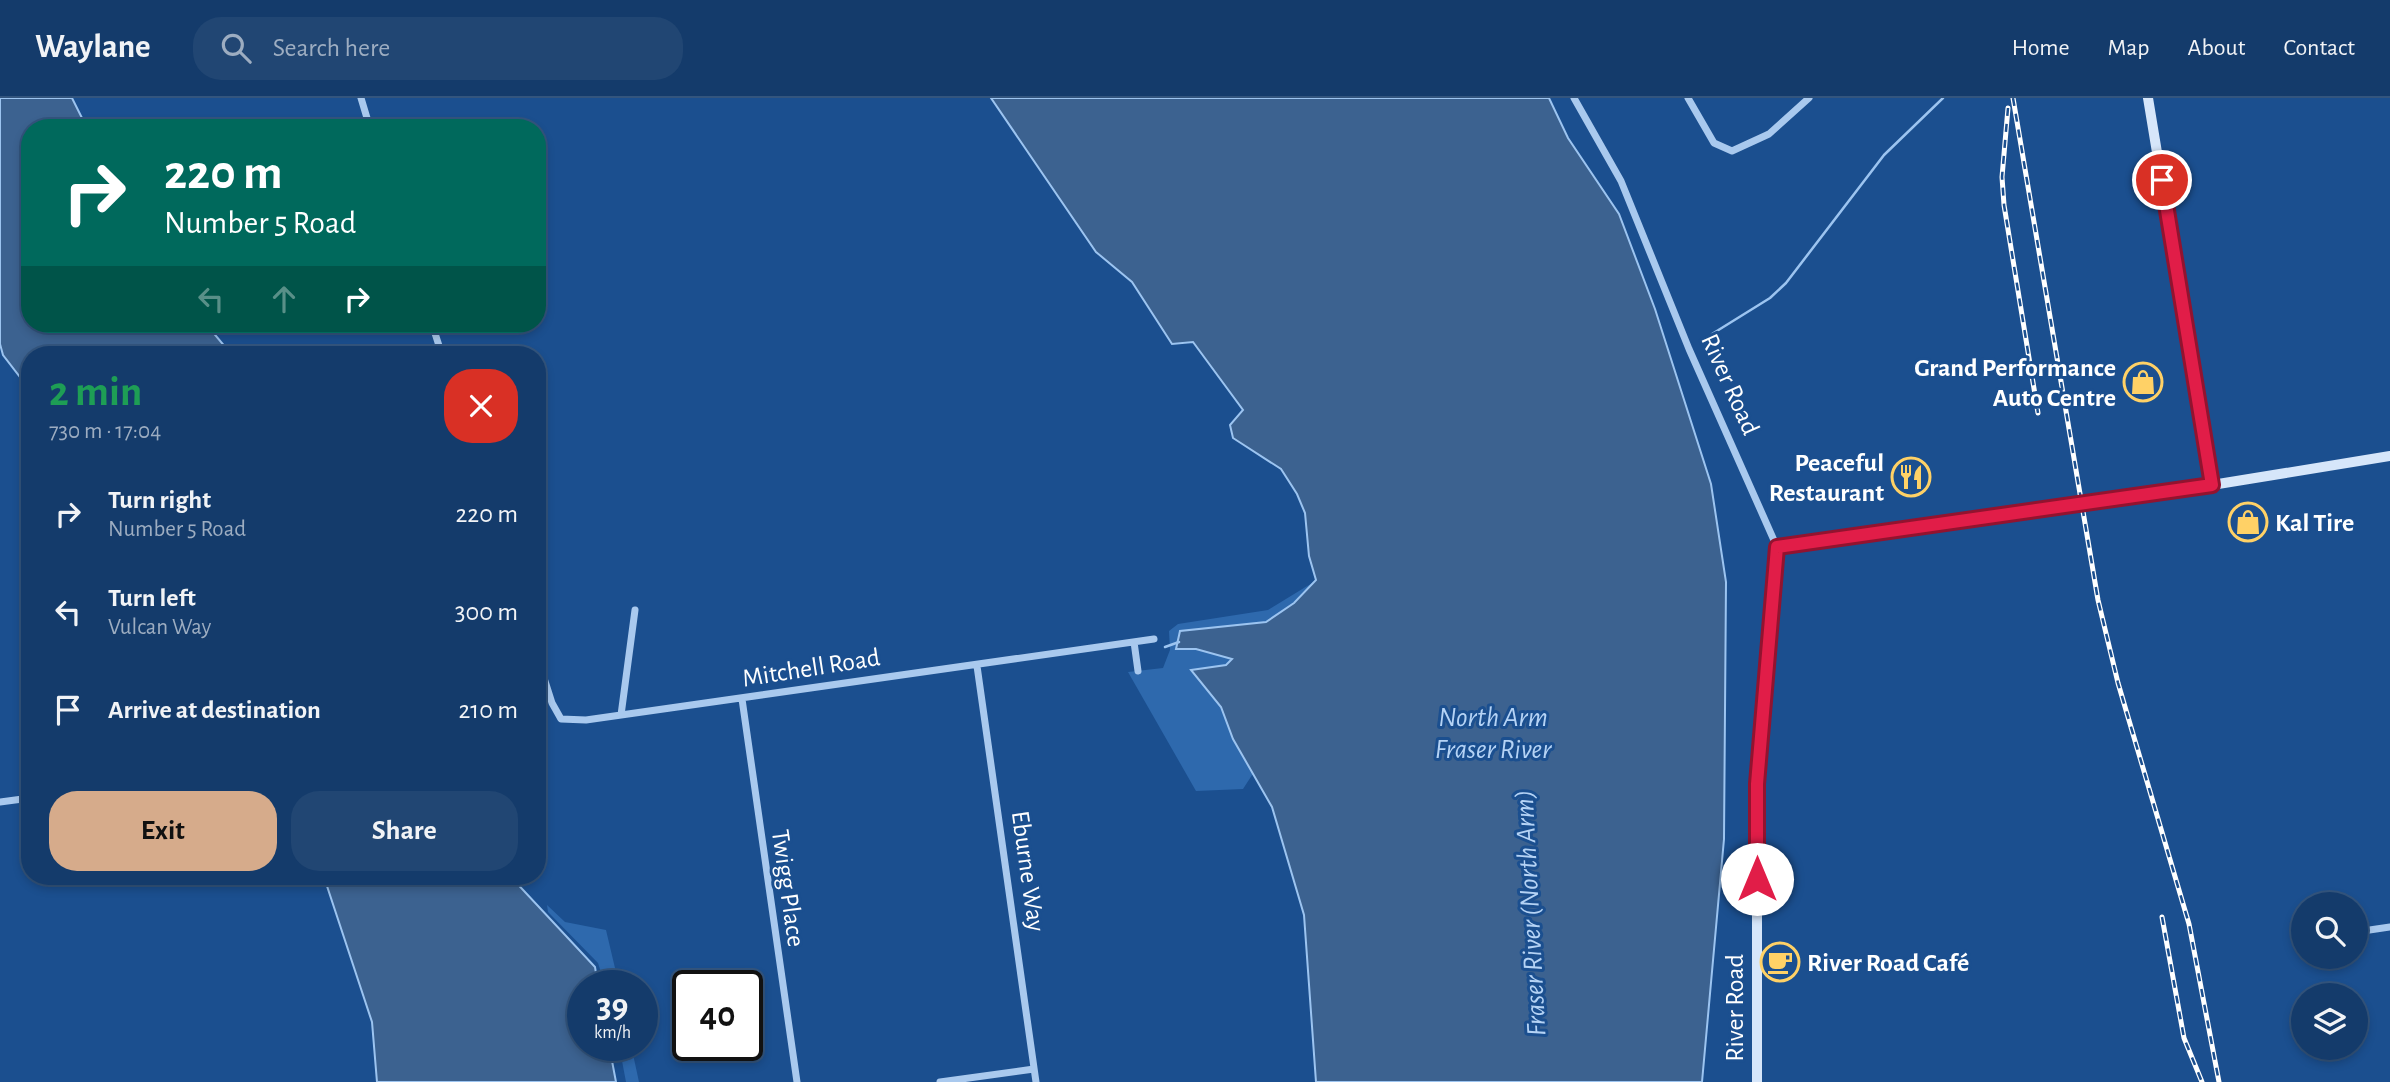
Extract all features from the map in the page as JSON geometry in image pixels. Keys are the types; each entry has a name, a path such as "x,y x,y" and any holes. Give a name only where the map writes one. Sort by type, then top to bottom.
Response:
{"street":[{"path":"361,98 367,119"},
{"name":"River Road","path":"1574,98 1621,181 1689,349 1777,547 1757,784 1756,1082"},
{"path":"1688,98 1714,143 1732,151 1769,134 1809,98"},
{"path":"2148,98 2212,485"},
{"path":"1777,547 2212,485 2390,456"},
{"path":"621,715 635,610"},
{"name":"Mitchell Road","path":"546,684 561,719 586,720 1154,639"},
{"path":"1134,642 1138,671"},
{"name":"Eburne Way","path":"977,666 1037,1082"},
{"name":"Twigg Place","path":"742,699 797,1082"},
{"path":"0,803 21,799"},
{"path":"2368,930 2390,927"},
{"path":"940,1082 1034,1069"}],"shaded area":[{"path":"1317,580 1316,1082 1304,915 1272,807 1254,772 1243,789 1196,791 1128,672 1163,668 1170,650 1169,631 1178,624 1268,610"},
{"path":"547,905 565,922 606,930 615,970 600,970 598,963 548,912"},
{"path":"622,1061 634,1061 639,1082 626,1082"}],"water":[{"path":"0,98 72,98 82,119 21,119 21,333 214,333 224,346 21,346 21,378 3,355 0,344"},
{"name":"North Arm Fraser River","path":"991,98 1549,98 1568,138 1619,214 1655,309 1711,484 1726,582 1724,839 1702,1082 1316,1082 1304,915 1272,807 1233,739 1221,707 1191,670 1226,665 1232,659 1196,649 1176,649 1180,631 1266,622 1294,603 1316,580 1309,556 1305,513 1281,469 1233,438 1230,425 1243,410 1193,342 1172,344 1132,282 1096,252"},
{"path":"327,885 518,885 595,967 596,970 567,970 567,1061 612,1061 616,1082 377,1082 372,1022"}],"waterway":[{"path":"1712,334 1770,298 1786,283 1884,155 1943,98"},
{"path":"1165,647 1179,642"}],"railway":[{"path":"2013,98 2098,600 2118,683 2189,924 2219,1082"},
{"path":"2008,108 2002,177 2004,205 2038,413"},
{"path":"2162,917 2184,1038 2202,1082"}],"place":[{"name":"Grand Performance Auto Centre","path":"2143,382"},
{"name":"Peaceful Restaurant","path":"1911,477"},
{"name":"Kal Tire","path":"2248,522"},
{"name":"River Road Café","path":"1780,962"}],"route":[{"path":"1757,879 1757,784 1777,547 2212,485 2162,180"}],"water label":[{"name":"Fraser River (North Arm)","path":"1529,913"}]}
